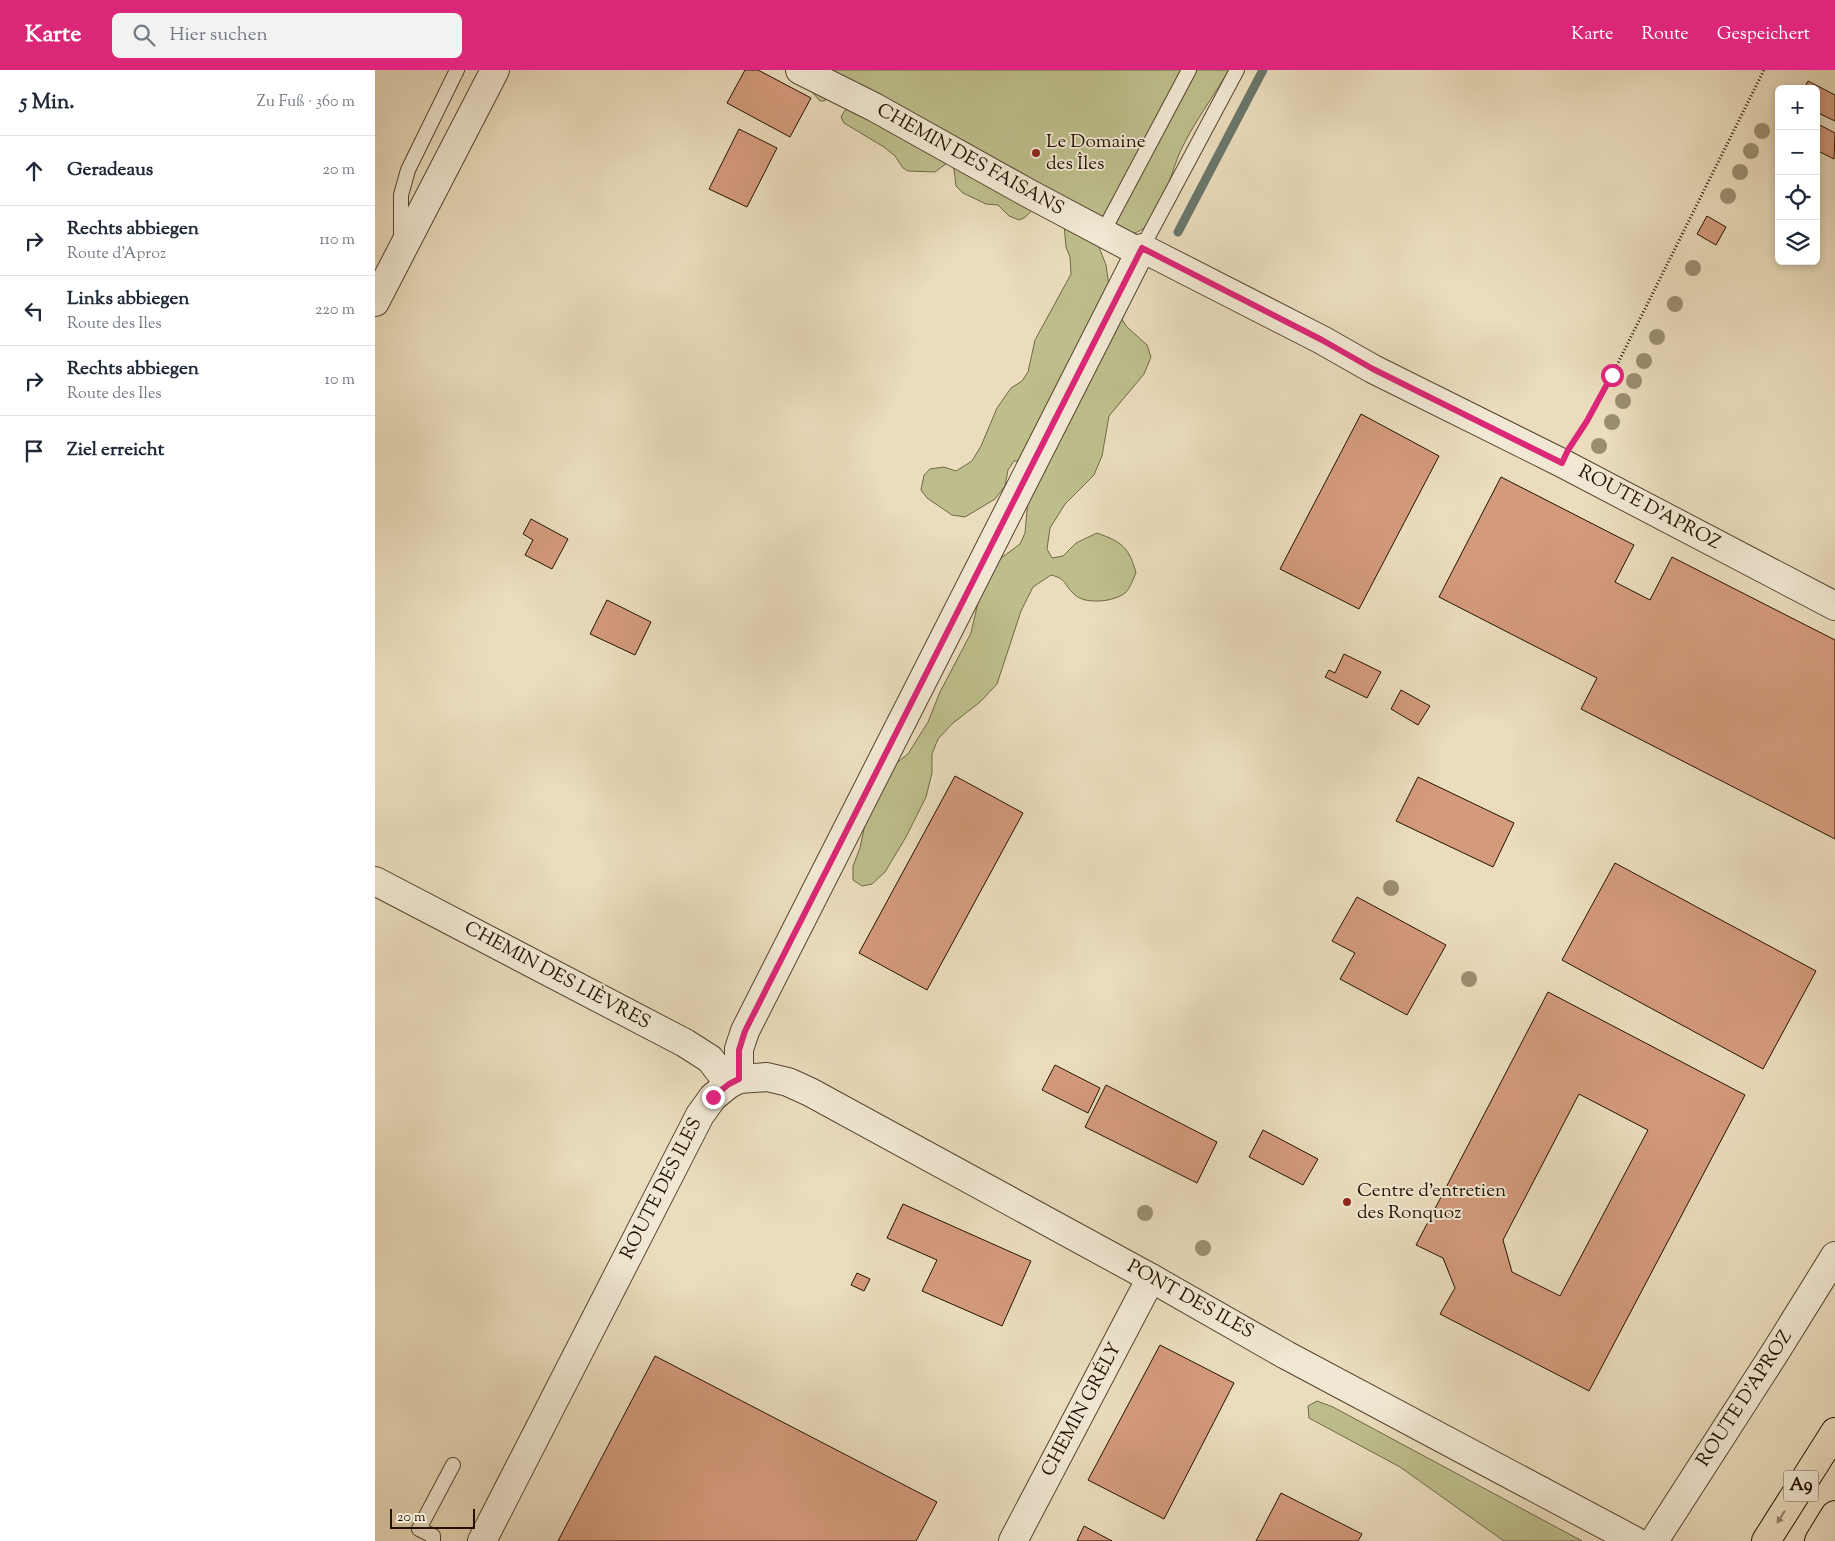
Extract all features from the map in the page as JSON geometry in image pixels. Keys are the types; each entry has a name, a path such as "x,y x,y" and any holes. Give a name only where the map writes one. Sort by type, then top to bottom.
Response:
{"highway":[{"name":"A9","path":"1766,1541 1835,1432"},
{"name":"A9","path":"1819,1541 1835,1515"}],"street":[{"path":"375,302 495,70"},
{"name":"CHEMIN DES FAISANS","path":"800,70 874,107 1027,193 1140,250"},
{"path":"734,1081 739,1050 745,1031 1140,250"},
{"name":"ROUTE D'APROZ","path":"1140,250 1322,340 1373,369 1562,463 1835,606"},
{"name":"CHEMIN DES LIÈVRES","path":"375,881 685,1043 710,1059 734,1081"},
{"name":"PONT DES ILES","path":"734,1081 767,1077 788,1082 810,1092 1151,1278 1285,1355 1635,1541"},
{"name":"ROUTE DES ILES","path":"482,1541 699,1115 713,1097 734,1081"},
{"name":"ROUTE D'APROZ","path":"1654,1541 1835,1256"},
{"name":"CHEMIN GRÉLY","path":"1013,1541 1151,1278"}],"lane":[{"path":"401,250 401,195 408,170 457,70"},
{"path":"1103,232 1189,70"},
{"path":"1140,250 1237,70"},
{"path":"433,1541 433,1536 419,1529 453,1465"}],"path":[{"path":"1562,463 1612,375 1764,70"}],"green space":[{"path":"811,70 1229,70 1185,142 1165,193 1150,222 1134,234 1097,242 1106,265 1111,300 1126,326 1147,345 1151,357 1144,374 1109,416 1102,456 1094,475 1065,504 1050,528 1047,549 1052,558 1063,556 1076,543 1097,533 1113,539 1127,551 1136,573 1125,593 1107,600 1085,600 1074,594 1062,580 1051,575 1033,587 1021,611 997,684 980,702 952,724 938,739 932,754 932,773 926,797 906,837 885,872 872,884 862,886 853,880 853,866 860,848 869,805 879,777 908,754 928,722 940,692 971,633 982,585 993,564 1020,544 1025,533 1029,488 1019,461 1014,461 1008,470 1005,486 995,499 965,517 952,515 927,498 921,490 924,475 930,469 944,467 956,471 972,461 981,446 997,408 1011,388 1022,381 1028,372 1035,340 1071,274 1070,257 1066,247 1063,214 1045,199 1024,218 1019,220 1009,216 998,205 986,204 963,193 956,186 954,169 947,163 935,172 908,171 884,147 844,123 841,117 856,92 839,90 824,101 820,101 812,92"},
{"path":"1317,1401 1333,1407 1582,1541 1504,1541 1400,1467 1309,1418 1308,1406"}],"building":[{"path":"745,70 758,70 811,98 790,137 727,103"},
{"path":"1808,81 1816,85 1806,85"},
{"path":"1820,87 1835,95 1835,121 1820,114"},
{"path":"1820,125 1835,133 1834,159 1820,152"},
{"path":"739,129 777,148 747,207 709,189"},
{"path":"1707,216 1726,227 1716,245 1697,234"},
{"path":"1361,414 1439,456 1359,609 1280,569"},
{"path":"1501,477 1634,545 1615,582 1650,600 1672,557 1835,640 1835,839 1581,709 1597,678 1439,597"},
{"path":"531,519 568,539 552,569 525,555 533,540 523,534"},
{"path":"607,600 651,622 635,655 590,634"},
{"path":"1344,654 1381,672 1367,698 1325,677 1329,670 1335,673"},
{"path":"1401,690 1430,706 1418,725 1391,709"},
{"path":"955,776 1023,813 927,990 859,953"},
{"path":"1418,777 1514,823 1493,867 1396,821"},
{"path":"1615,863 1816,971 1763,1069 1562,960"},
{"path":"1357,897 1446,945 1407,1015 1340,979 1355,953 1332,941"},
{"path":"1548,992 1745,1095 1589,1391 1440,1314 1455,1288 1443,1258 1416,1245","holes":["1579,1094 1648,1130 1560,1296 1512,1272 1503,1240"]},
{"path":"1055,1065 1100,1088 1088,1113 1042,1090"},
{"path":"1106,1085 1217,1142 1197,1183 1085,1127"},
{"path":"1263,1130 1318,1159 1303,1185 1249,1157"},
{"path":"903,1204 1031,1261 1002,1326 922,1291 937,1260 887,1238"},
{"path":"857,1273 870,1279 864,1291 851,1285"},
{"path":"1160,1345 1234,1383 1164,1519 1088,1480"},
{"path":"655,1356 937,1502 916,1541 558,1541"},
{"path":"1281,1493 1362,1534 1358,1541 1256,1541"},
{"path":"1084,1526 1112,1541 1077,1541"}],"waterway":[{"path":"1178,232 1263,70"}],"place":[{"name":"Le Domaine des Îles","path":"1036,153"},
{"name":"Centre d'entretien des Ronquoz","path":"1347,1202"}],"route":[{"path":"713,1097 729,1084 739,1079 739,1050 745,1031 1142,248 1322,340 1373,369 1562,463 1612,375"}]}
